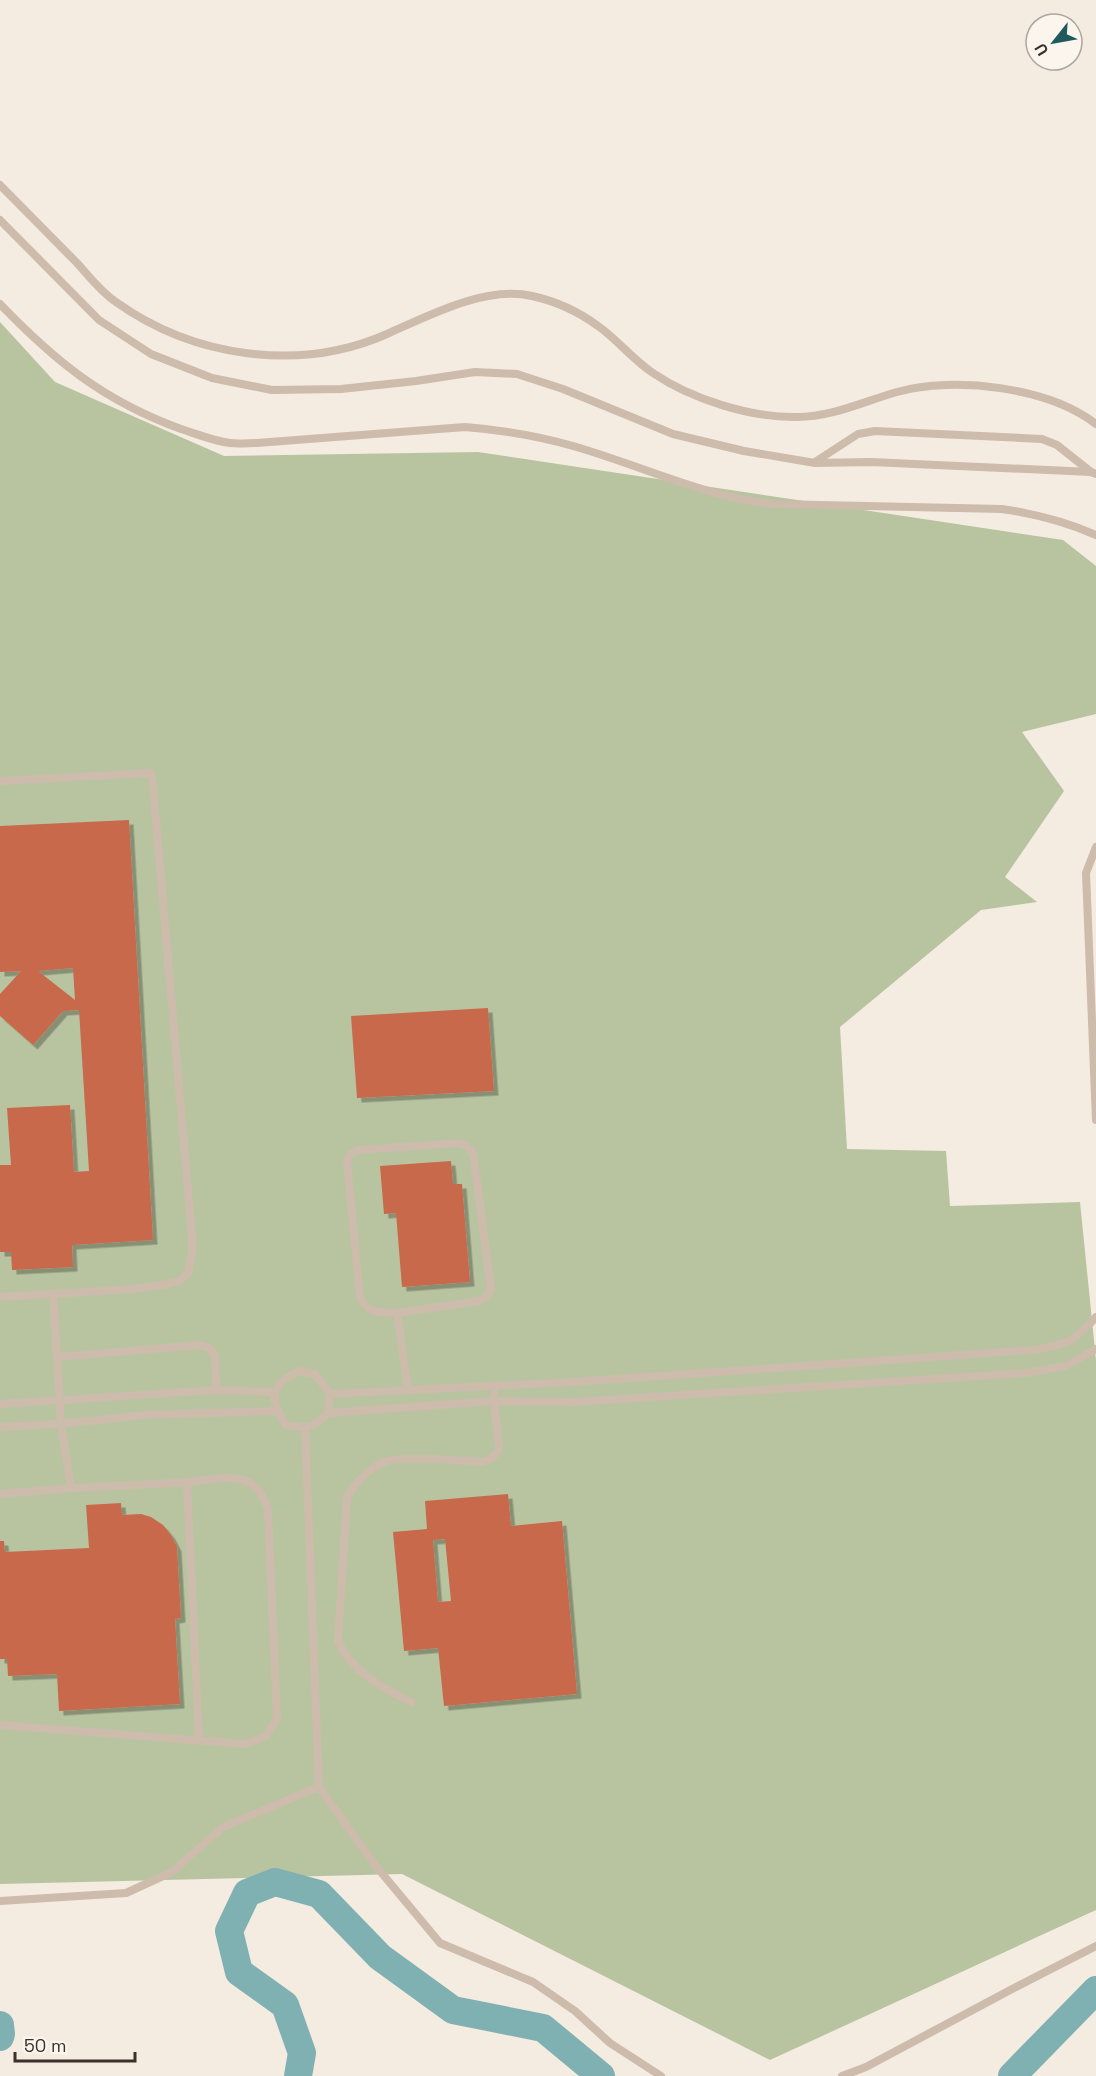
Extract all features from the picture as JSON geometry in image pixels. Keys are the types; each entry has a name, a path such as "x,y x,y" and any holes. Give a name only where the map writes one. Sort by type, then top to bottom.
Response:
{"lane":[{"path":"0,185 114,301 167,332 222,350 276,357 328,352 377,339 449,307 479,298 529,295 562,306 597,325 654,374 700,397 752,414 799,417 842,410 900,391 946,385 1000,388 1053,400 1096,424"},
{"path":"0,220 99,320 151,354 212,378 273,390 329,389 416,381 475,372 517,374 563,389 673,434 744,451 815,463 871,462 1093,473"},
{"path":"0,304 62,363 98,390 166,424 230,443 257,443 465,427 493,429 573,446 718,494 750,501 774,504 1002,509 1039,514 1096,535"},
{"path":"815,463 858,434 875,431 1042,439 1057,445 1093,473"},
{"path":"0,782 149,773 153,777 193,1248 188,1273 179,1281 168,1284 134,1289 0,1297"},
{"path":"1096,847 1086,873 1096,1120"},
{"path":"460,1143 473,1153 491,1288 487,1296 480,1301 397,1313 371,1311 364,1306 360,1298 347,1160 357,1150 460,1143"},
{"path":"52,1293 61,1424 71,1488"},
{"path":"397,1313 408,1390"},
{"path":"330,1394 1034,1350 1060,1346 1080,1335 1096,1317"},
{"path":"58,1357 199,1346 209,1348 215,1356 216,1390"},
{"path":"328,1413 494,1401 574,1402 1027,1373 1066,1366 1096,1349"},
{"path":"299,1371 315,1374 330,1394 328,1413 315,1426 305,1428 286,1425 276,1411 275,1392 284,1378 299,1371"},
{"path":"411,1702 366,1675 343,1653 338,1641 347,1497 354,1485 384,1462 399,1459 483,1462 493,1458 498,1453 499,1447 494,1401 495,1385"},
{"path":"0,1404 216,1390 275,1392"},
{"path":"0,1427 61,1424 144,1415 276,1411"},
{"path":"305,1428 319,1787 375,1865 440,1943 533,1982 575,2011 610,2043 661,2076"},
{"path":"0,1494 230,1478 245,1481 255,1487 264,1497 268,1509 277,1719 266,1736 245,1744 0,1725"},
{"path":"187,1482 199,1740"},
{"path":"0,1901 126,1893 172,1872 223,1827 319,1787"},
{"path":"842,2076 866,2067 1096,1946"}],"green space":[{"path":"0,322 55,382 224,456 478,452 1063,540 1096,566 1096,714 1022,732 1064,791 1005,877 1037,902 981,910 840,1027 847,1149 946,1151 950,1206 1080,1202 1096,1360 1096,1910 770,2060 402,1874 0,1884"}],"building":[{"path":"129,820 153,1240 72,1245 73,1267 12,1270 11,1252 0,1252 0,1165 11,1165 7,1108 70,1105 74,1172 89,1171 79,1010 63,1011 33,1045 0,1016 0,994 21,971 0,972 0,826","holes":["73,968 75,1000 38,971"]},
{"path":"488,1008 494,1091 357,1098 351,1016"},
{"path":"451,1161 453,1184 462,1184 470,1282 402,1287 396,1213 384,1214 380,1166"},
{"path":"508,1494 511,1526 562,1521 577,1694 444,1706 438,1648 404,1651 393,1532 427,1529 425,1501","holes":["445,1539 451,1601 438,1602 433,1540"]},
{"path":"121,1503 122,1515 141,1514 151,1517 163,1525 177,1547 181,1618 175,1619 180,1704 59,1711 57,1674 8,1676 7,1659 0,1659 0,1541 4,1541 5,1552 89,1548 86,1505"}],"waterway":[{"path":"298,2076 302,2053 285,2005 239,1972 229,1931 247,1893 275,1882 319,1894 380,1957 453,2010 543,2028 601,2076"},
{"path":"1012,2076 1096,1990"},
{"path":"0,2025 0,2037"}]}
